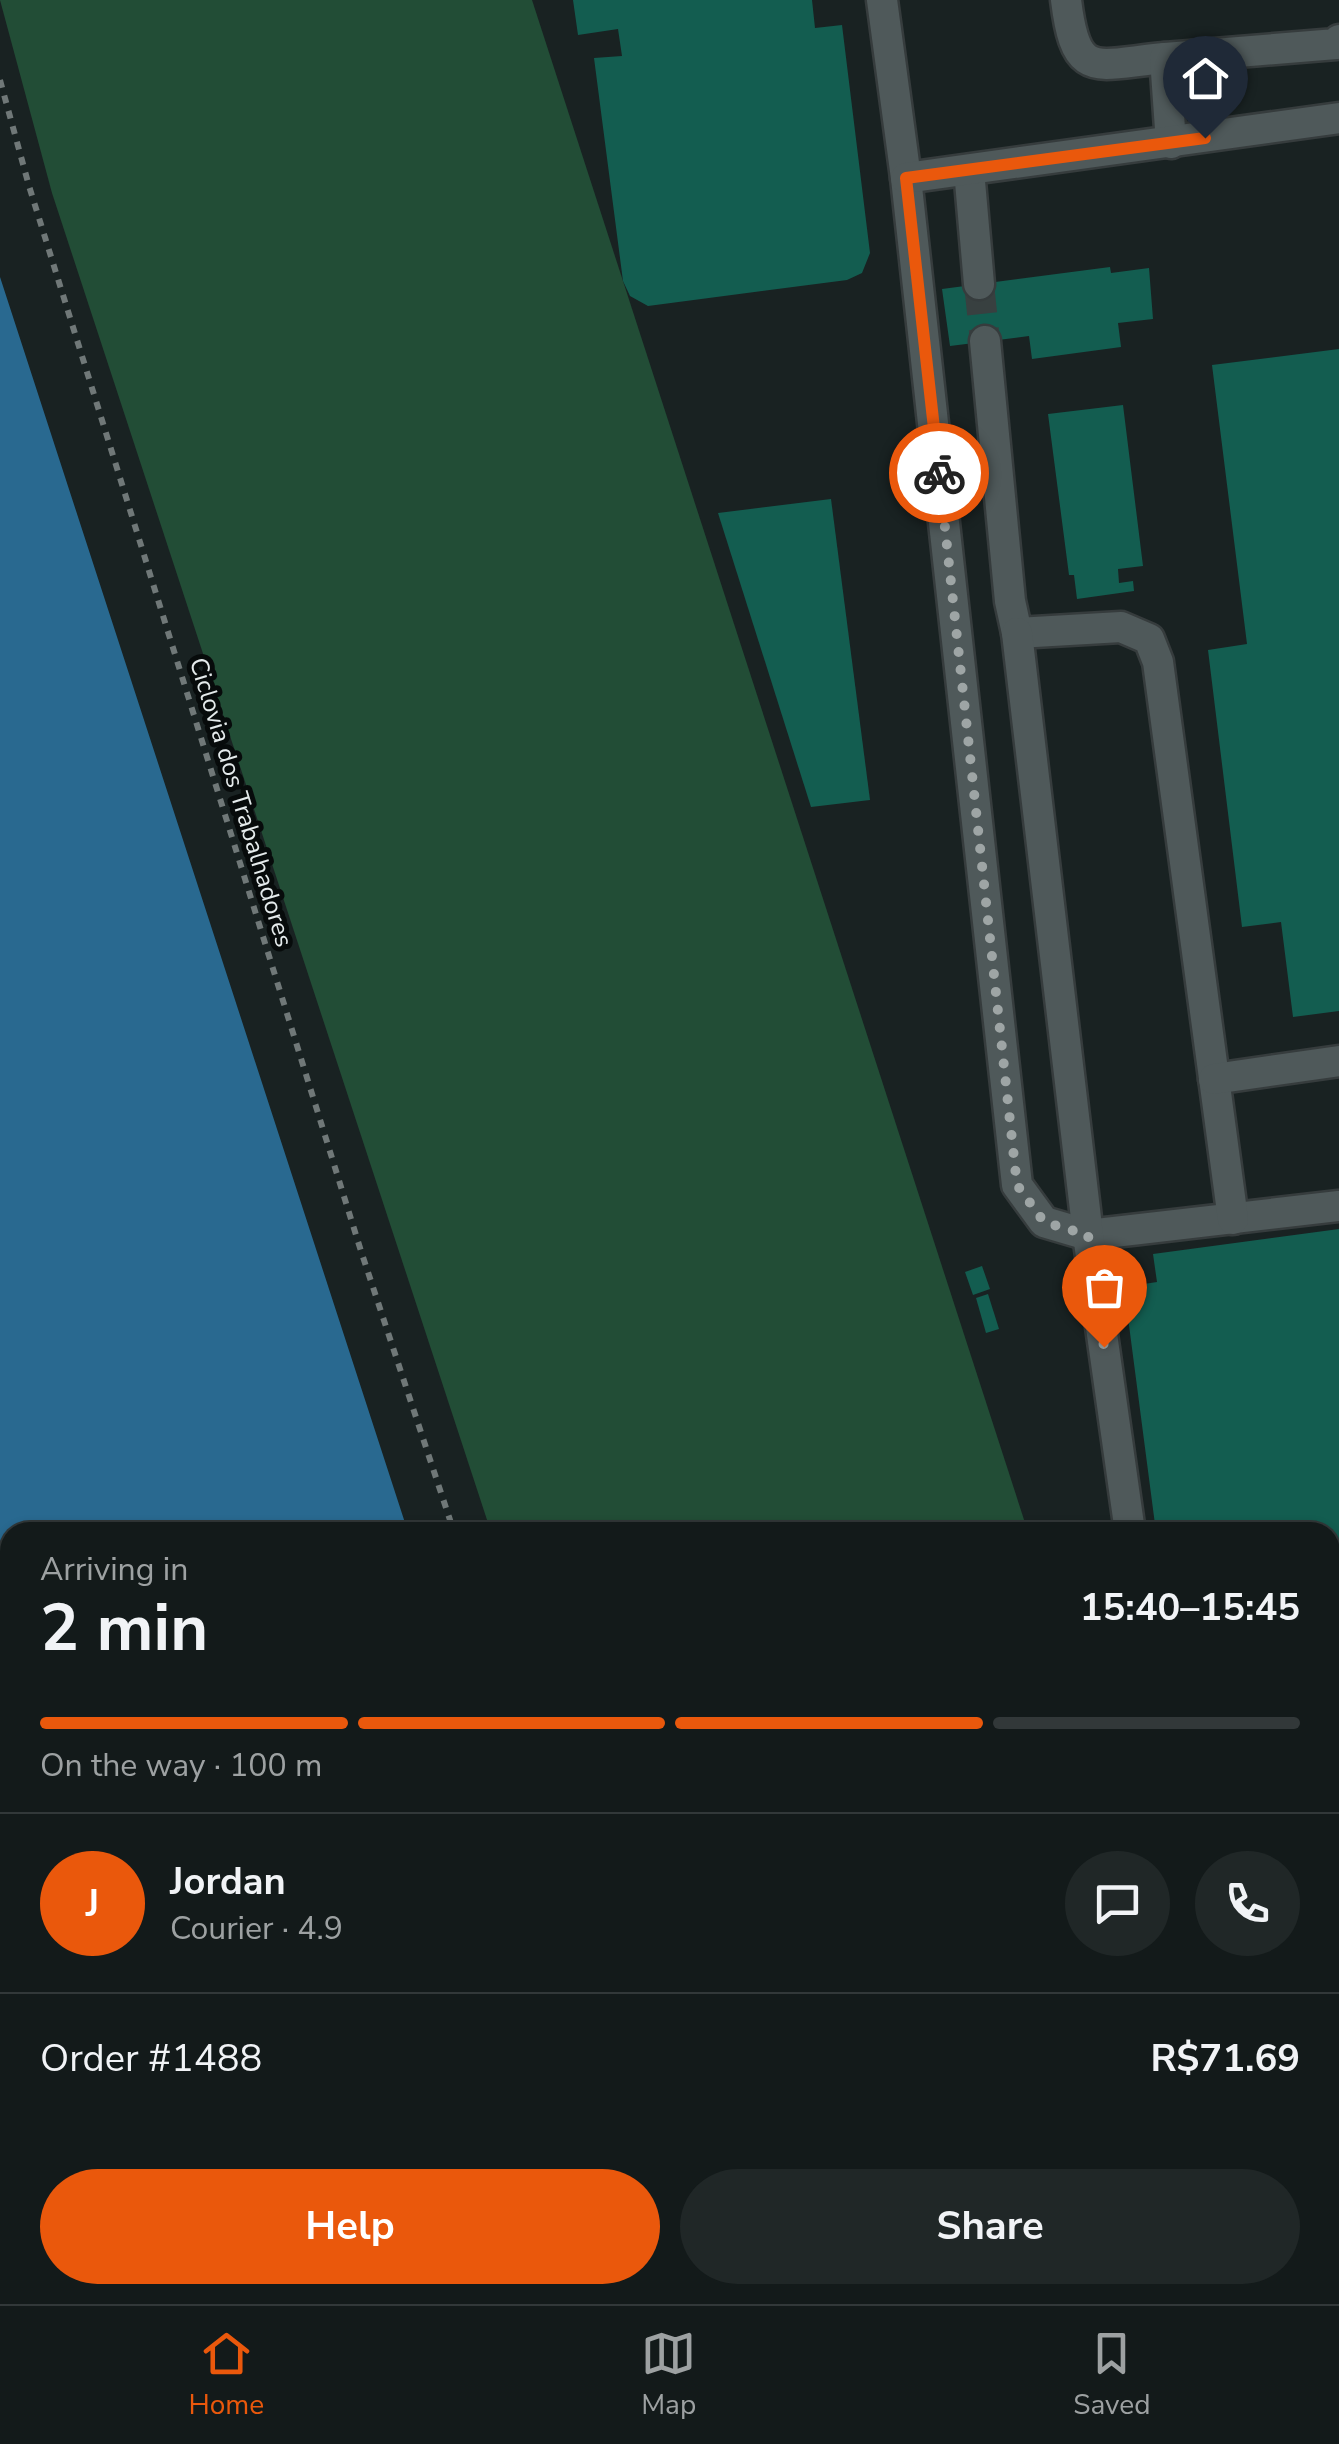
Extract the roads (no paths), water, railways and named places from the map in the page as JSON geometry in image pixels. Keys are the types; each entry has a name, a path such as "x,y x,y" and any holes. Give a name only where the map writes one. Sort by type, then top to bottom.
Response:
{"street":[{"path":"882,0 906,178 1017,1185 1044,1222 1088,1235 1339,1206"},
{"path":"1066,0 1071,38 1081,57 1095,64 1338,42"},
{"path":"1165,58 1172,143"},
{"path":"906,178 1339,118"},
{"path":"968,170 979,284"},
{"path":"985,341 1010,602 1017,633 1088,1235 1129,1522"},
{"path":"1017,633 1121,627 1149,639 1158,662 1233,1219"},
{"path":"1214,1079 1339,1062"}],"water":[{"path":"0,277 405,1522 0,1522"}],"tunnel":[{"path":"979,284 985,341"}]}
